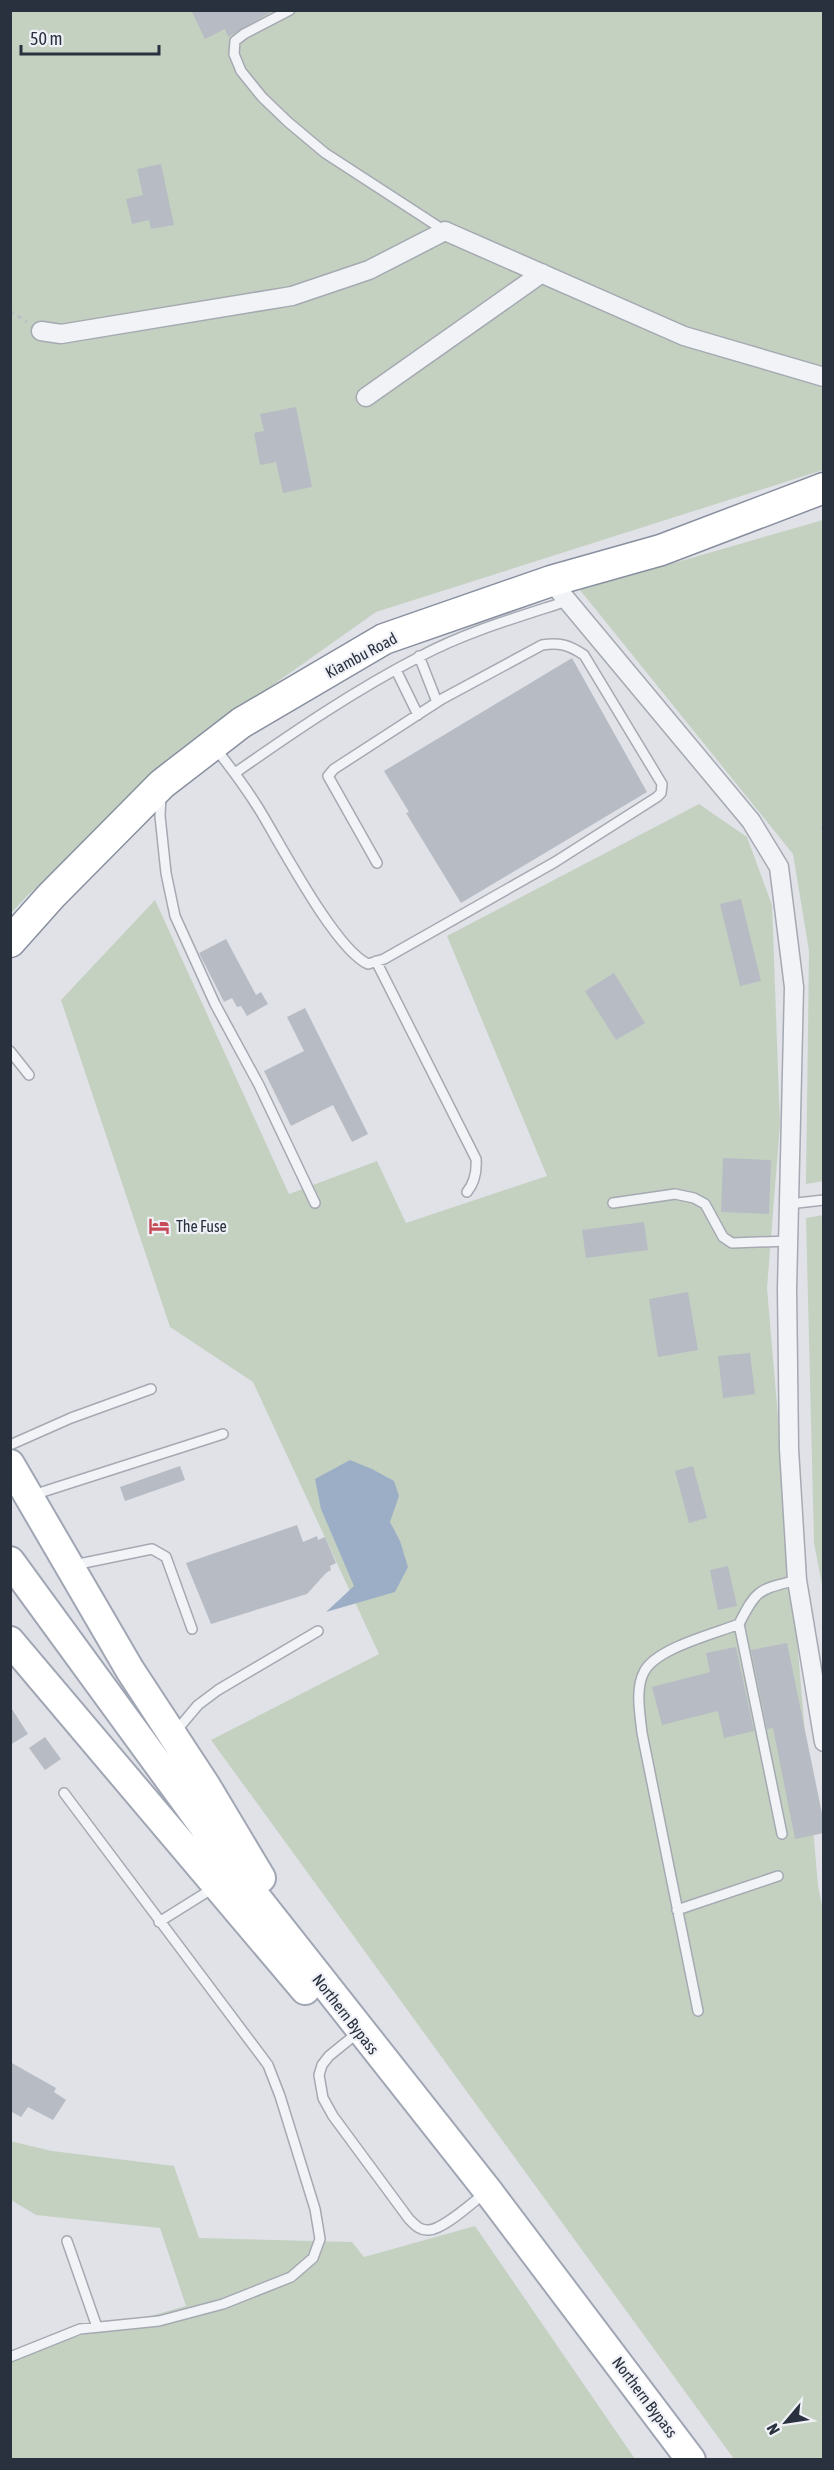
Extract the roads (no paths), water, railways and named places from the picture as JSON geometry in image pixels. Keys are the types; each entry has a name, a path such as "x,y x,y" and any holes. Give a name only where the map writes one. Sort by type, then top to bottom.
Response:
{"highway":[{"name":"Kiambu Road","path":"10,942 51,896 162,784 241,723 384,639 559,591 824,489"}],"main road":[{"path":"10,1464 130,1670 256,1868 308,1965"},
{"name":"Northern Bypass","path":"10,1561 245,1883 488,2191 691,2460"},
{"path":"10,1641 216,1886 350,2039 418,2105"}],"street":[{"path":"41,331 62,334 292,296 369,270 445,231 684,336 824,377"},
{"path":"366,397 542,273"},
{"path":"559,591 751,821 779,867 794,987 788,1204 789,1449 797,1580 824,1742"}],"lane":[{"path":"290,10 235,41 234,54 241,71 271,105 325,153 445,231"},
{"path":"235,773 316,716 419,656 559,591"},
{"path":"213,745 258,806 340,940 358,960 368,964 555,862 661,793 662,784 584,655 569,645 553,643 542,645 437,702 334,769 328,776 377,862"},
{"path":"419,656 437,702"},
{"path":"396,670 418,715"},
{"path":"162,784 160,816 162,839 175,916 215,1004 259,1085 315,1203"},
{"path":"376,961 476,1159 477,1169 473,1184 466,1192"},
{"path":"10,1051 29,1075"},
{"path":"613,1203 675,1194 694,1198 705,1204 723,1237 732,1243 788,1241"},
{"path":"788,1204 824,1200"},
{"path":"10,1445 71,1418 150,1389"},
{"path":"28,1496 223,1434"},
{"path":"69,1566 152,1549 159,1552 166,1557 192,1629"},
{"path":"782,1834 739,1624 751,1600 758,1592 797,1580"},
{"path":"698,2012 642,1732 639,1700 643,1674 651,1661 739,1624"},
{"path":"173,1736 198,1705 218,1690 318,1631"},
{"path":"10,2357 80,2329 159,2321 223,2304 291,2277 313,2258 320,2239 315,2209 268,2065 64,1793"},
{"path":"677,1910 778,1876"},
{"path":"159,1922 216,1886"},
{"path":"350,2039 329,2056 322,2065 319,2075 323,2098 333,2116 418,2228 429,2230 442,2225 488,2191"},
{"path":"67,2241 97,2327"}],"water":[{"path":"350,1460 394,1481 399,1496 390,1522 400,1541 408,1567 395,1592 326,1612 354,1586 321,1509 315,1479"}],"place":[{"name":"The Fuse","path":"159,1226"}]}
